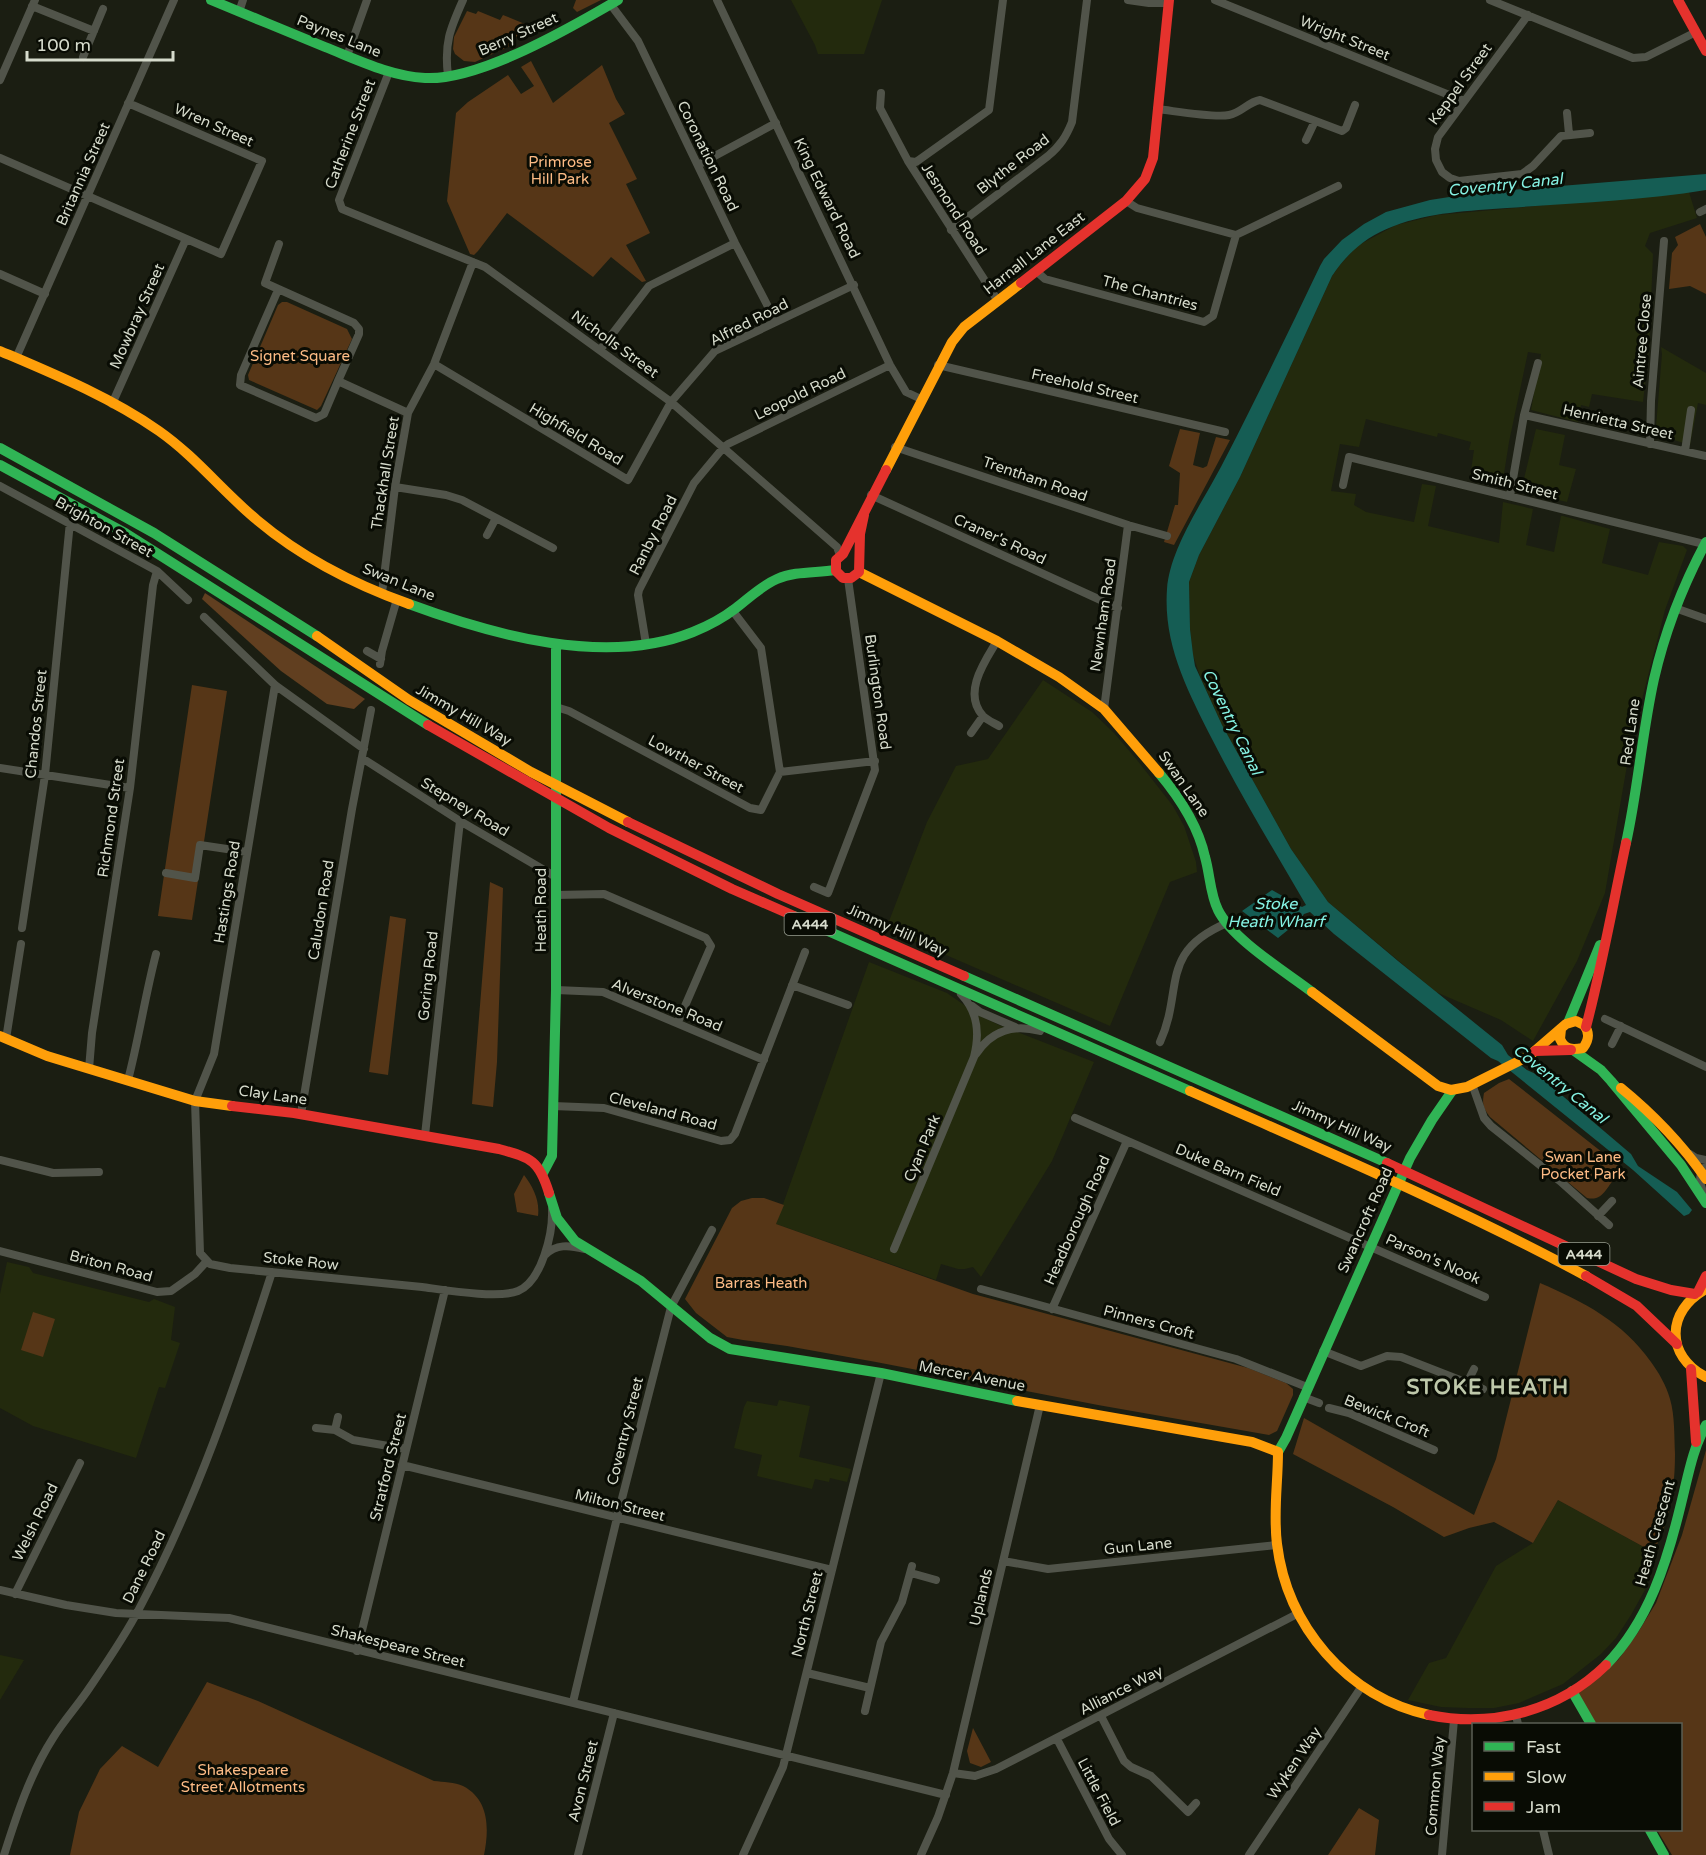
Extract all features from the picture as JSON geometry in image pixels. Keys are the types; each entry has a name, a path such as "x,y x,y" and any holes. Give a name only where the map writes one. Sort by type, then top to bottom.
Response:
{"main road":[{"name":"Paynes Lane","path":"212,0 389,72"},
{"path":"1678,0 1706,51"},
{"name":"Berry Street","path":"389,72 419,77 448,76 492,64 579,23 615,2"},
{"name":"Harnall Lane East","path":"841,554 864,515 871,495 938,365 964,327 1136,191 1153,158 1169,2"},
{"name":"Swan Lane","path":"0,351 142,420 180,446 248,512 292,546 382,593 495,632 556,644 599,646 646,644 696,632 778,579 790,575 835,570"},
{"name":"Jimmy Hill Way","path":"0,448 153,533 304,628 409,700 531,772 599,808 778,894 1346,1144 1636,1279 1671,1290 1699,1292"},
{"name":"Jimmy Hill Way","path":"0,465 125,532 405,712 609,828 732,889 1414,1190 1514,1238 1611,1289 1637,1306 1677,1344"},
{"name":"Harnall Lane East","path":"858,559 864,515"},
{"name":"Red Lane","path":"1586,1027 1599,978 1606,934 1633,815 1654,679 1675,608 1705,543"},
{"path":"841,554 851,554 860,563 859,572 852,578 840,577 835,570 835,562 841,554"},
{"name":"Swan Lane","path":"859,572 998,641 1069,684 1104,709 1166,781 1196,824 1214,899 1227,923 1250,945 1431,1081 1452,1091"},
{"name":"Heath Road","path":"543,1173 552,1156 556,990 556,644"},
{"name":"Red Lane","path":"1564,1026 1606,934"},
{"path":"1452,1091 1472,1084 1531,1054 1564,1026 1577,1021 1586,1027 1589,1033 1588,1041 1583,1048 1531,1054"},
{"path":"1564,1026 1560,1038 1563,1045 1601,1070 1611,1081 1681,1165 1706,1203"},
{"name":"Clay Lane","path":"3,1038 48,1056 195,1101 301,1114 513,1152 534,1163 543,1173"},
{"path":"1588,1041 1601,1070"},
{"path":"1611,1081 1643,1105 1704,1172"},
{"name":"Swancroft Road","path":"1278,1452 1410,1158 1452,1091"},
{"name":"Mercer Avenue","path":"543,1173 557,1218 575,1241 641,1281 710,1338 730,1349 881,1373 974,1393 1252,1442 1278,1452"},
{"path":"1706,1276 1699,1292 1684,1306 1677,1320 1677,1344 1680,1355 1691,1369 1706,1377"},
{"name":"Heath Crescent","path":"1691,1369 1696,1443"},
{"name":"Heath Crescent","path":"1278,1452 1275,1501 1276,1545 1282,1572 1297,1614 1326,1655 1362,1686 1397,1705 1416,1712 1454,1720 1517,1720 1572,1691 1602,1670 1614,1657 1651,1601 1662,1574 1696,1443 1706,1425"},
{"path":"1572,1691 1590,1723"},
{"path":"1651,1831 1664,1855"}],"street":[{"name":"Britannia Street","path":"16,358 174,0"},
{"path":"239,12 243,0"},
{"path":"348,56 367,0"},
{"path":"448,76 445,56 447,41 463,0"},
{"name":"King Edward Road","path":"717,0 890,365 906,392 921,399"},
{"path":"908,161 916,162 989,110 1003,0"},
{"name":"Blythe Road","path":"951,230 1048,156 1067,135 1071,122 1087,0"},
{"path":"1128,0 1149,3 1169,2"},
{"name":"Wright Street","path":"1215,0 1464,101"},
{"path":"1490,0 1632,58 1646,57 1696,32"},
{"name":"Coronation Road","path":"615,2 638,41 735,243 776,322"},
{"path":"0,80 34,3 94,31"},
{"path":"83,57 103,9"},
{"name":"Keppel Street","path":"1528,15 1438,137 1435,149 1436,160 1442,172 1459,181 1522,174 1533,166 1561,136 1569,134"},
{"name":"Catherine Street","path":"339,206 339,200 389,72"},
{"name":"Jesmond Road","path":"881,93 880,108 908,161 998,301"},
{"path":"1157,109 1226,116 1260,100 1342,131 1346,128 1355,105"},
{"name":"Wren Street","path":"128,103 262,161 221,254 186,239"},
{"path":"1567,113 1569,134 1590,133"},
{"path":"1306,140 1315,121"},
{"path":"698,165 776,123"},
{"path":"0,158 186,239"},
{"path":"1126,201 1137,208 1236,236 1338,186"},
{"name":"Nicholls Street","path":"339,206 485,267 671,402 837,547 841,554"},
{"name":"The Chantries","path":"1036,271 1045,279 1204,322 1213,315 1236,236"},
{"name":"Mowbray Street","path":"112,404 186,239"},
{"name":"Aintree Close","path":"1650,444 1651,401 1664,241"},
{"path":"600,350 649,286 735,243"},
{"path":"278,290 241,375 240,385 316,418 324,414 359,334 359,329 354,323 265,283 279,244"},
{"name":"Thackhall Street","path":"382,593 395,487 408,413 434,364 473,262"},
{"path":"0,274 45,294"},
{"name":"Alfred Road","path":"671,402 715,351 854,285"},
{"path":"1510,496 1524,415 1538,363"},
{"name":"Highfield Road","path":"434,364 627,480 631,477 671,402"},
{"name":"Leopold Road","path":"723,448 890,365"},
{"name":"Freehold Street","path":"938,365 1225,432"},
{"path":"338,381 408,413"},
{"path":"1685,451 1691,410"},
{"name":"Henrietta Street","path":"1524,415 1706,456"},
{"name":"Trentham Road","path":"895,447 1167,536"},
{"name":"Ranby Road","path":"646,644 639,590 694,483 723,448"},
{"name":"Smith Street","path":"1343,486 1348,457 1705,543"},
{"name":"Brighton Street","path":"0,486 157,571 188,600"},
{"path":"395,487 446,495 464,501 553,548"},
{"name":"Craner's Road","path":"871,495 1118,608"},
{"path":"488,535 496,518"},
{"name":"Chandos Street","path":"22,928 45,775 70,522"},
{"name":"Newnham Road","path":"1104,709 1128,525"},
{"name":"Richmond Street","path":"89,1069 92,1033 130,788 153,585 157,571"},
{"name":"Burlington Road","path":"814,887 828,893 874,770 875,761 848,579"},
{"path":"367,651 380,661 397,599"},
{"path":"1675,608 1706,619"},
{"path":"732,610 761,648 780,772 875,761"},
{"path":"204,617 275,685 364,749"},
{"path":"998,641 983,664 976,681 978,705 983,716 999,726"},
{"name":"Hastings Road","path":"195,1101 214,1054 275,685"},
{"name":"Lowther Street","path":"556,707 568,711 750,808 761,810 780,772"},
{"name":"Caludon Road","path":"301,1114 371,710"},
{"path":"971,733 983,716"},
{"name":"Stepney Road","path":"362,758 460,821 556,877"},
{"path":"0,768 130,788"},
{"name":"Goring Road","path":"425,1135 460,821"},
{"path":"166,873 195,878 200,845 247,852"},
{"path":"556,895 604,894 706,938 711,946 678,1022"},
{"path":"1160,1042 1169,1016 1174,977 1180,964 1198,940 1212,929 1227,923"},
{"path":"3,1038 21,944"},
{"path":"764,1060 805,952"},
{"path":"128,1080 156,954"},
{"path":"792,985 848,1005"},
{"name":"Cyan Park","path":"955,989 980,1012 1017,1028"},
{"name":"Alverstone Road","path":"556,990 603,992 764,1060"},
{"name":"Cyan Park","path":"894,1249 974,1057 978,1040 977,1023 968,1002"},
{"path":"1605,1019 1706,1065"},
{"path":"1612,1044 1621,1026"},
{"name":"Cyan Park","path":"974,1057 992,1036 1005,1029 1033,1029 1068,1037"},
{"name":"Cleveland Road","path":"553,1106 604,1108 721,1141 730,1140 735,1134 764,1060"},
{"path":"1472,1084 1484,1118 1491,1126 1560,1181 1610,1226"},
{"path":"195,1101 199,1243 200,1253 206,1262"},
{"name":"Duke Barn Field","path":"1075,1119 1370,1246"},
{"name":"Headborough Road","path":"1052,1309 1127,1141"},
{"path":"1689,1153 1696,1158 1706,1160"},
{"path":"0,1160 53,1173 99,1172"},
{"path":"1704,1172 1700,1179 1706,1198"},
{"path":"1598,1216 1612,1201"},
{"path":"541,1262 551,1228 551,1202"},
{"name":"Coventry Street","path":"573,1702 671,1307 712,1230"},
{"path":"541,1262 550,1250 561,1246 591,1252"},
{"name":"Parson's Nook","path":"1370,1246 1485,1297"},
{"name":"Briton Road","path":"0,1251 157,1292 171,1292 195,1274 206,1262"},
{"name":"Stoke Row","path":"206,1262 219,1267 494,1294 519,1291 530,1282 541,1262"},
{"name":"Dane Road","path":"4,1855 33,1772 53,1737 90,1687 137,1613 166,1558 235,1388 272,1272"},
{"name":"Pinners Croft","path":"981,1289 1252,1364 1305,1392"},
{"name":"Stratford Street","path":"357,1651 445,1290"},
{"path":"1323,1350 1361,1366 1388,1356 1401,1357 1483,1389"},
{"path":"1467,1383 1474,1369"},
{"name":"North Street","path":"743,1855 783,1767 881,1373"},
{"path":"1305,1392 1319,1403"},
{"name":"Uplands","path":"921,1855 946,1795 952,1773 1040,1405"},
{"name":"Bewick Croft","path":"1329,1408 1349,1413 1434,1450"},
{"path":"335,1430 338,1417"},
{"path":"316,1428 335,1430 353,1440 406,1449"},
{"name":"Welsh Road","path":"15,1594 80,1463"},
{"name":"Milton Street","path":"402,1465 832,1570"},
{"name":"Gun Lane","path":"1003,1561 1048,1569 1276,1545"},
{"path":"865,1711 883,1638 902,1602 911,1569 936,1580"},
{"name":"Shakespeare Street","path":"0,1590 116,1613 229,1618 786,1755"},
{"name":"Alliance Way","path":"952,1773 970,1776 985,1774 1297,1614"},
{"path":"807,1673 870,1688"},
{"name":"Wyken Way","path":"1249,1855 1362,1686"},
{"name":"Avon Street","path":"578,1855 614,1713"},
{"path":"1101,1716 1121,1758 1128,1765 1151,1776 1188,1812 1196,1803"},
{"name":"Common Way","path":"1442,1855 1454,1720"},
{"name":"Little Field","path":"1057,1739 1109,1839 1122,1855"},
{"path":"786,1755 946,1795"},
{"path":"1543,1831 1549,1855"}],"shaded area":[{"path":"791,0 882,0 864,54 818,54"},
{"path":"1689,192 1697,218 1650,233 1645,246 1653,254 1649,349 1643,402 1592,394 1589,407 1581,405 1578,422 1531,410 1541,354 1528,352 1503,480 1499,483 1470,477 1474,450 1469,450 1471,442 1438,433 1437,437 1366,419 1359,447 1340,444 1331,491 1356,494 1354,505 1366,512 1414,522 1422,484 1436,486 1428,526 1499,543 1503,502 1533,509 1526,545 1554,552 1561,516 1563,516 1610,529 1602,563 1648,575 1659,542 1683,546 1687,550 1665,610 1631,742 1605,893 1577,961 1533,1041 1501,1020 1436,992 1328,902 1291,849 1222,725 1200,676 1193,655 1189,582 1199,555 1240,477 1332,276 1357,246 1396,225 1437,215"},
{"path":"1661,347 1706,373 1706,405 1698,403 1690,445 1658,435 1656,427"},
{"path":"1536,429 1565,435 1559,465 1576,469 1567,502 1521,491"},
{"path":"205,593 365,699 354,709 327,704 281,671 202,599"},
{"path":"1043,680 1092,712 1137,760 1173,806 1184,826 1196,862 1197,872 1170,882 1110,1026 886,929 927,822 956,766 988,759"},
{"path":"869,962 947,993 980,1016 999,1025 1094,1062 1052,1161 981,1277 973,1267 958,1269 941,1264 936,1280 776,1224"},
{"path":"7,1262 29,1267 33,1273 149,1302 154,1299 175,1307 171,1340 180,1343 165,1388 159,1387 136,1458 33,1426 0,1408 0,1294"},
{"path":"779,1400 810,1406 799,1457 851,1469 847,1482 830,1478 829,1482 815,1479 812,1489 757,1476 762,1455 734,1448 744,1407 747,1401 777,1406"},
{"path":"1558,1500 1653,1552 1647,1573 1650,1575 1646,1588 1616,1638 1601,1654 1563,1684 1519,1703 1494,1708 1468,1708 1441,1707 1408,1700 1429,1663 1446,1658 1496,1566 1533,1543"},
{"path":"0,1655 24,1660 0,1700"}],"green space":[{"path":"576,0 601,0 577,12 573,8"},
{"path":"467,11 476,14 478,11 500,20 503,15 525,24 510,46 475,62 464,61 455,54 453,49 454,37"},
{"name":"Primrose Hill Park","path":"531,61 553,103 602,65 625,114 609,123 637,179 626,184 650,233 626,245 646,281 642,282 611,257 593,277 507,213 478,251 474,255 470,254 447,201 456,113 468,102 508,75 521,94 534,86 521,67"},
{"path":"1700,224 1706,237 1706,294 1690,286 1669,289 1672,253 1678,245 1675,237"},
{"name":"Signet Square","path":"287,302 347,329 352,339 321,406 317,410 249,380 248,375 278,305"},
{"path":"1180,429 1200,433 1193,465 1203,468 1207,466 1216,437 1230,440 1174,545 1164,542 1175,505 1178,505 1180,473 1169,466"},
{"path":"192,685 227,691 192,920 158,916"},
{"path":"490,882 503,888 497,1062 493,1107 472,1104"},
{"path":"390,916 406,919 388,1075 369,1072"},
{"name":"Swan Lane Pocket Park","path":"1509,1079 1626,1171 1617,1176 1605,1192 1597,1198 1587,1198 1488,1114 1484,1106 1484,1093"},
{"path":"524,1175 535,1194 538,1216 517,1212 514,1194"},
{"name":"Barras Heath","path":"764,1198 784,1205 776,1224 973,1294 1248,1368 1286,1383 1293,1389 1293,1395 1277,1431 1269,1435 876,1362 727,1337 696,1313 685,1299 732,1208 741,1201"},
{"path":"1540,1283 1587,1306 1615,1324 1640,1348 1662,1379 1672,1406 1674,1419 1674,1479 1664,1529 1653,1552 1558,1500 1533,1543 1494,1522 1444,1537 1293,1454 1304,1418 1474,1515 1496,1459"},
{"path":"33,1312 55,1319 43,1357 21,1350"},
{"path":"1706,1450 1706,1855 1672,1855 1658,1831 1682,1831 1682,1723 1594,1723 1578,1693 1618,1660 1637,1634 1656,1603 1682,1535"},
{"name":"Shakespeare Street Allotments","path":"207,1682 258,1701 434,1781 463,1786 478,1799 486,1816 487,1836 484,1855 70,1855 79,1812 100,1769 122,1746 158,1767"},
{"path":"973,1728 991,1762 981,1767 970,1763 967,1751"},
{"path":"1359,1808 1379,1820 1375,1855 1328,1855"}],"water":[{"name":"Stoke Heath Wharf","path":"1706,174 1706,190 1631,199 1436,215 1394,226 1359,246 1332,276 1240,477 1199,555 1189,582 1190,629 1195,666 1222,725 1291,849 1328,902 1502,1045 1508,1055 1527,1070 1538,1075 1631,1154 1638,1166 1677,1192 1692,1210 1684,1216 1633,1170 1498,1061 1491,1058 1334,934 1310,912 1304,914 1278,938 1242,911 1272,890 1302,907 1306,905 1234,781 1186,685 1169,629 1167,589 1174,557 1181,540 1236,437 1320,266 1342,240 1386,212 1430,200 1475,193"}],"traffic: fast":[{"path":"211,0 374,67 425,78 447,77 498,62 551,37 618,0"},
{"path":"0,448 154,533 317,636"},
{"path":"0,465 125,533 428,725"},
{"path":"1626,843 1658,661 1676,609 1706,542"},
{"path":"409,604 513,636 587,647 624,647 659,642 699,630 726,615 766,585 784,576 835,570"},
{"path":"543,1173 552,1156 556,990 556,644"},
{"path":"1159,773 1181,802 1198,834 1207,864 1213,897 1225,921 1247,943 1312,992"},
{"path":"794,916 1190,1091"},
{"path":"1568,1023 1600,945"},
{"path":"964,976 1387,1163"},
{"path":"1573,1050 1601,1070 1611,1081 1681,1165 1706,1203"},
{"path":"1278,1452 1410,1158 1452,1091"},
{"path":"549,1193 557,1218 575,1241 641,1281 710,1338 730,1349 881,1373 1017,1401"},
{"path":"1606,1665 1634,1629 1654,1590 1669,1547 1694,1454 1706,1425"},
{"path":"1572,1691 1590,1723"},
{"path":"1651,1831 1664,1855"}],"traffic: slow":[{"path":"886,470 952,342 964,327 1021,283"},
{"path":"0,351 121,407 172,441 245,509 292,546 349,579 409,604"},
{"path":"859,572 997,641 1059,677 1104,709 1159,773"},
{"path":"317,636 409,700 531,772 628,822"},
{"path":"1312,992 1438,1086 1451,1090 1467,1087 1529,1056 1566,1024 1576,1021 1584,1025 1587,1031 1587,1042 1583,1048 1567,1047 1560,1039 1561,1029"},
{"path":"0,1036 47,1056 195,1101 232,1106"},
{"path":"1621,1088 1667,1130 1706,1179"},
{"path":"1190,1091 1440,1203 1586,1276"},
{"path":"1706,1289 1683,1309 1676,1333 1677,1346 1683,1357 1706,1377"},
{"path":"1017,1401 1252,1442 1278,1452"},
{"path":"1278,1452 1277,1544 1283,1574 1293,1603 1326,1654 1348,1675 1372,1692 1399,1706 1429,1715"}],"traffic: jam":[{"path":"1021,283 1126,201 1145,179 1153,158 1169,0"},
{"path":"1678,0 1706,51"},
{"path":"864,515 860,534 859,572 851,578 843,578 836,571 836,560 843,554 886,470"},
{"path":"428,725 609,828 732,889 794,916"},
{"path":"628,822 778,894 964,976"},
{"path":"1586,1027 1626,843"},
{"path":"1535,1051 1571,1050"},
{"path":"232,1106 294,1113 499,1149 532,1162 541,1173 549,1193"},
{"path":"1387,1163 1636,1279 1671,1290 1695,1294"},
{"path":"1586,1276 1637,1306 1677,1344"},
{"path":"1698,1292 1706,1276"},
{"path":"1691,1369 1696,1442"},
{"path":"1429,1715 1477,1719 1524,1712 1568,1694 1606,1665"}],"district":[{"name":"STOKE HEATH","path":"1488,1387"}],"water label":[{"name":"Coventry Canal","path":"1505,185"},
{"name":"Coventry Canal","path":"1232,722"},
{"name":"Coventry Canal","path":"1560,1084"}]}
